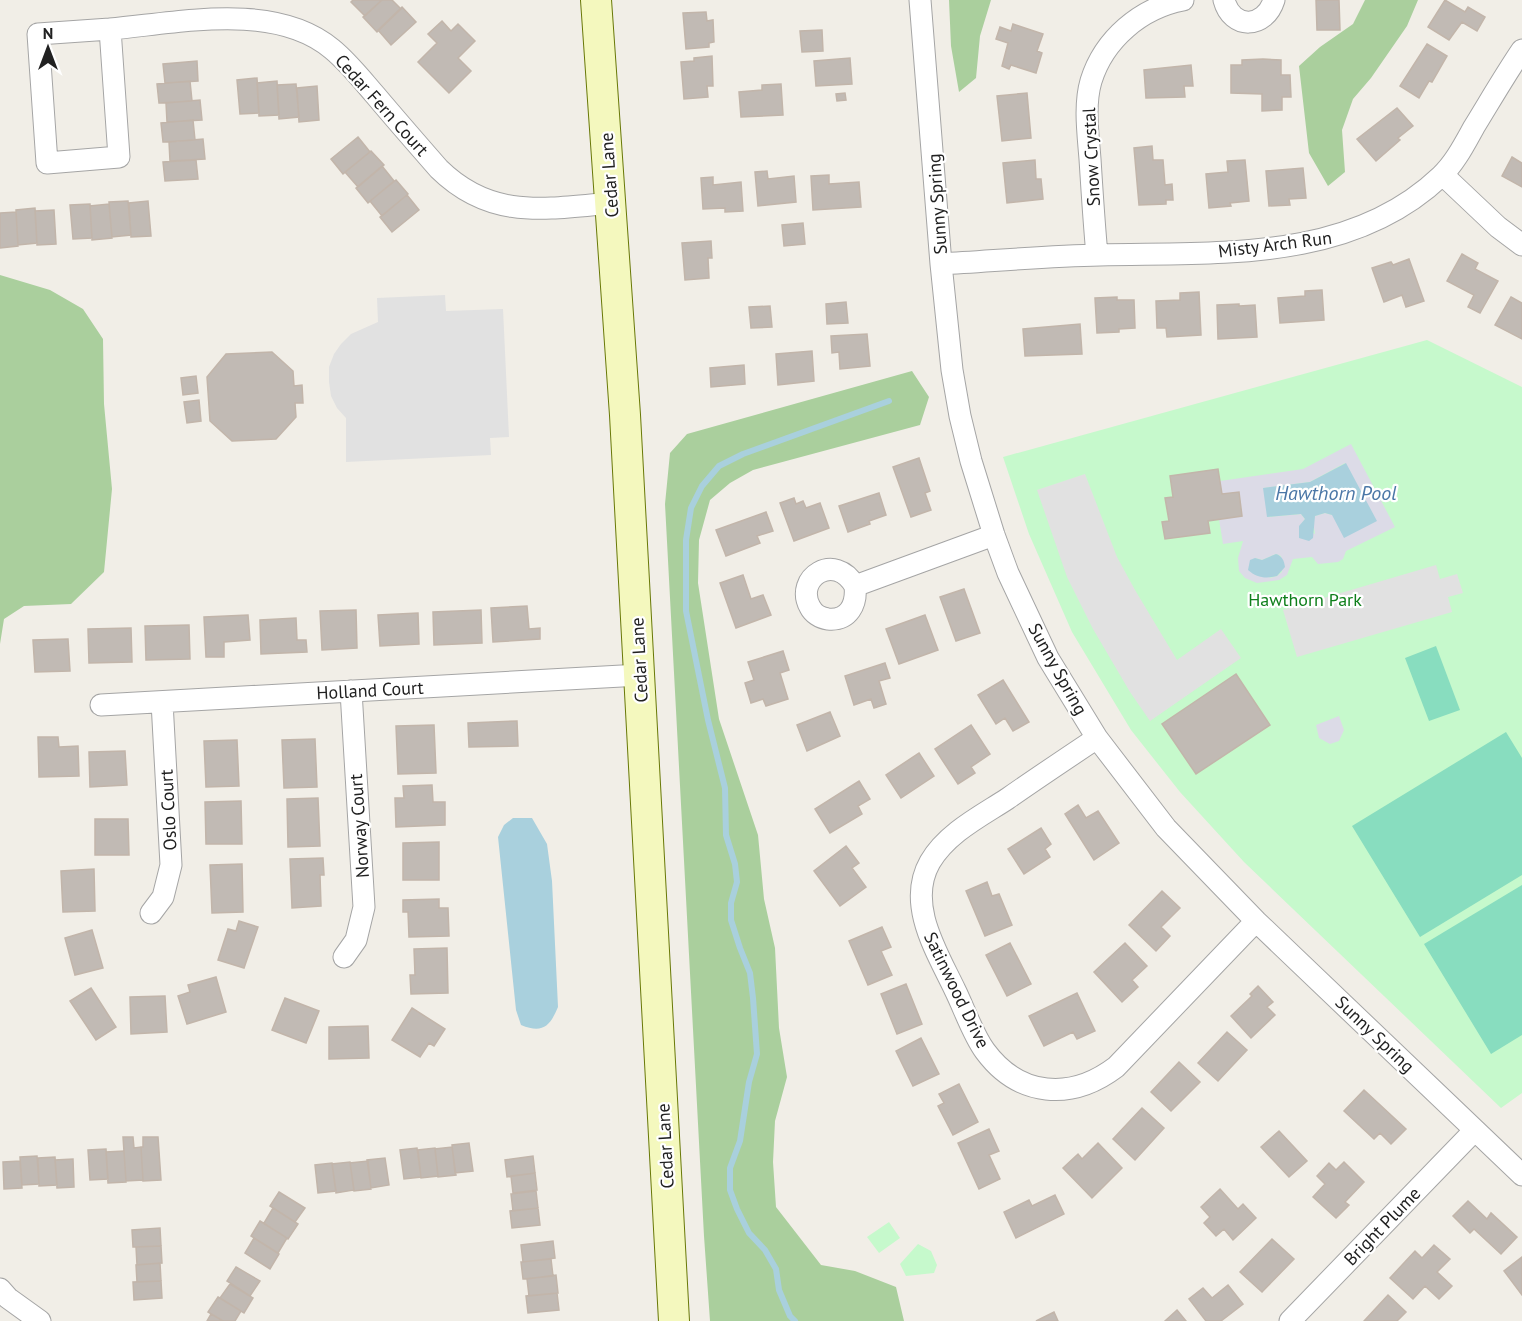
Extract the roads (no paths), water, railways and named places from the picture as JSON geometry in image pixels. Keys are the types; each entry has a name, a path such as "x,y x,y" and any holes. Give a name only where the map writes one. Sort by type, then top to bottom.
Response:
{"main road":[{"name":"Cedar Lane","path":"596,0 640,675 674,1321"}],"street":[{"name":"Sunny Spring","path":"920,0 941,264 952,370 960,416 994,535 1008,573 1048,658 1097,738 1166,828 1256,921 1522,1175"},
{"name":"Snow Crystal","path":"1097,255 1088,127 1091,82 1099,62 1111,43 1130,24 1150,11 1171,2 1183,0"},
{"path":"1224,0 1233,17 1242,21 1254,22 1271,10 1274,0"},
{"name":"Cedar Fern Court","path":"110,29 119,157 47,163 38,34 215,19 244,19 272,22 293,28 331,48 349,65 439,169 452,182 465,190 486,200 512,207 552,208 611,203"},
{"name":"Misty Arch Run","path":"941,264 1097,255 1196,253 1305,244 1334,238 1377,221 1407,204 1443,175 1463,148 1505,74 1522,50"},
{"path":"1443,175 1498,227 1522,245"},
{"path":"855,586 994,535"},
{"name":"Holland Court","path":"101,705 640,675"},
{"name":"Norway Court","path":"344,957 356,940 364,907 351,691"},
{"name":"Oslo Court","path":"152,913 163,897 171,865 162,702"},
{"name":"Satinwood Drive","path":"1097,738 961,830 939,849 930,862 921,891 928,934 983,1049 989,1056 1001,1069 1014,1078 1048,1089 1082,1086 1100,1079 1116,1067 1256,921"},
{"name":"Bright Plume","path":"1290,1321 1474,1131"},
{"path":"0,1289 8,1298 40,1321"}],"water":[{"name":"Hawthorn Pool","path":"1346,463 1377,521 1344,538 1332,515 1325,513 1315,516 1313,538 1309,541 1299,538 1299,526 1305,519 1301,514 1267,517 1263,488 1310,482"},
{"path":"1276,554 1280,556 1285,567 1277,576 1262,577 1248,570 1250,560 1255,558 1262,560"},
{"path":"513,818 532,818 547,844 552,881 558,1007 549,1023 535,1029 521,1025 516,1010 498,837 504,825"}],"waterway":[{"path":"795,1321 790,1316 779,1290 776,1269 765,1250 749,1233 730,1190 730,1168 740,1141 749,1082 757,1054 750,973 731,920 731,903 737,882 735,864 726,835 725,788 708,720 686,611 686,540 691,508 702,486 719,466 743,454 889,401"}],"park label":[{"name":"Hawthorn Park","path":"1305,599"}]}
